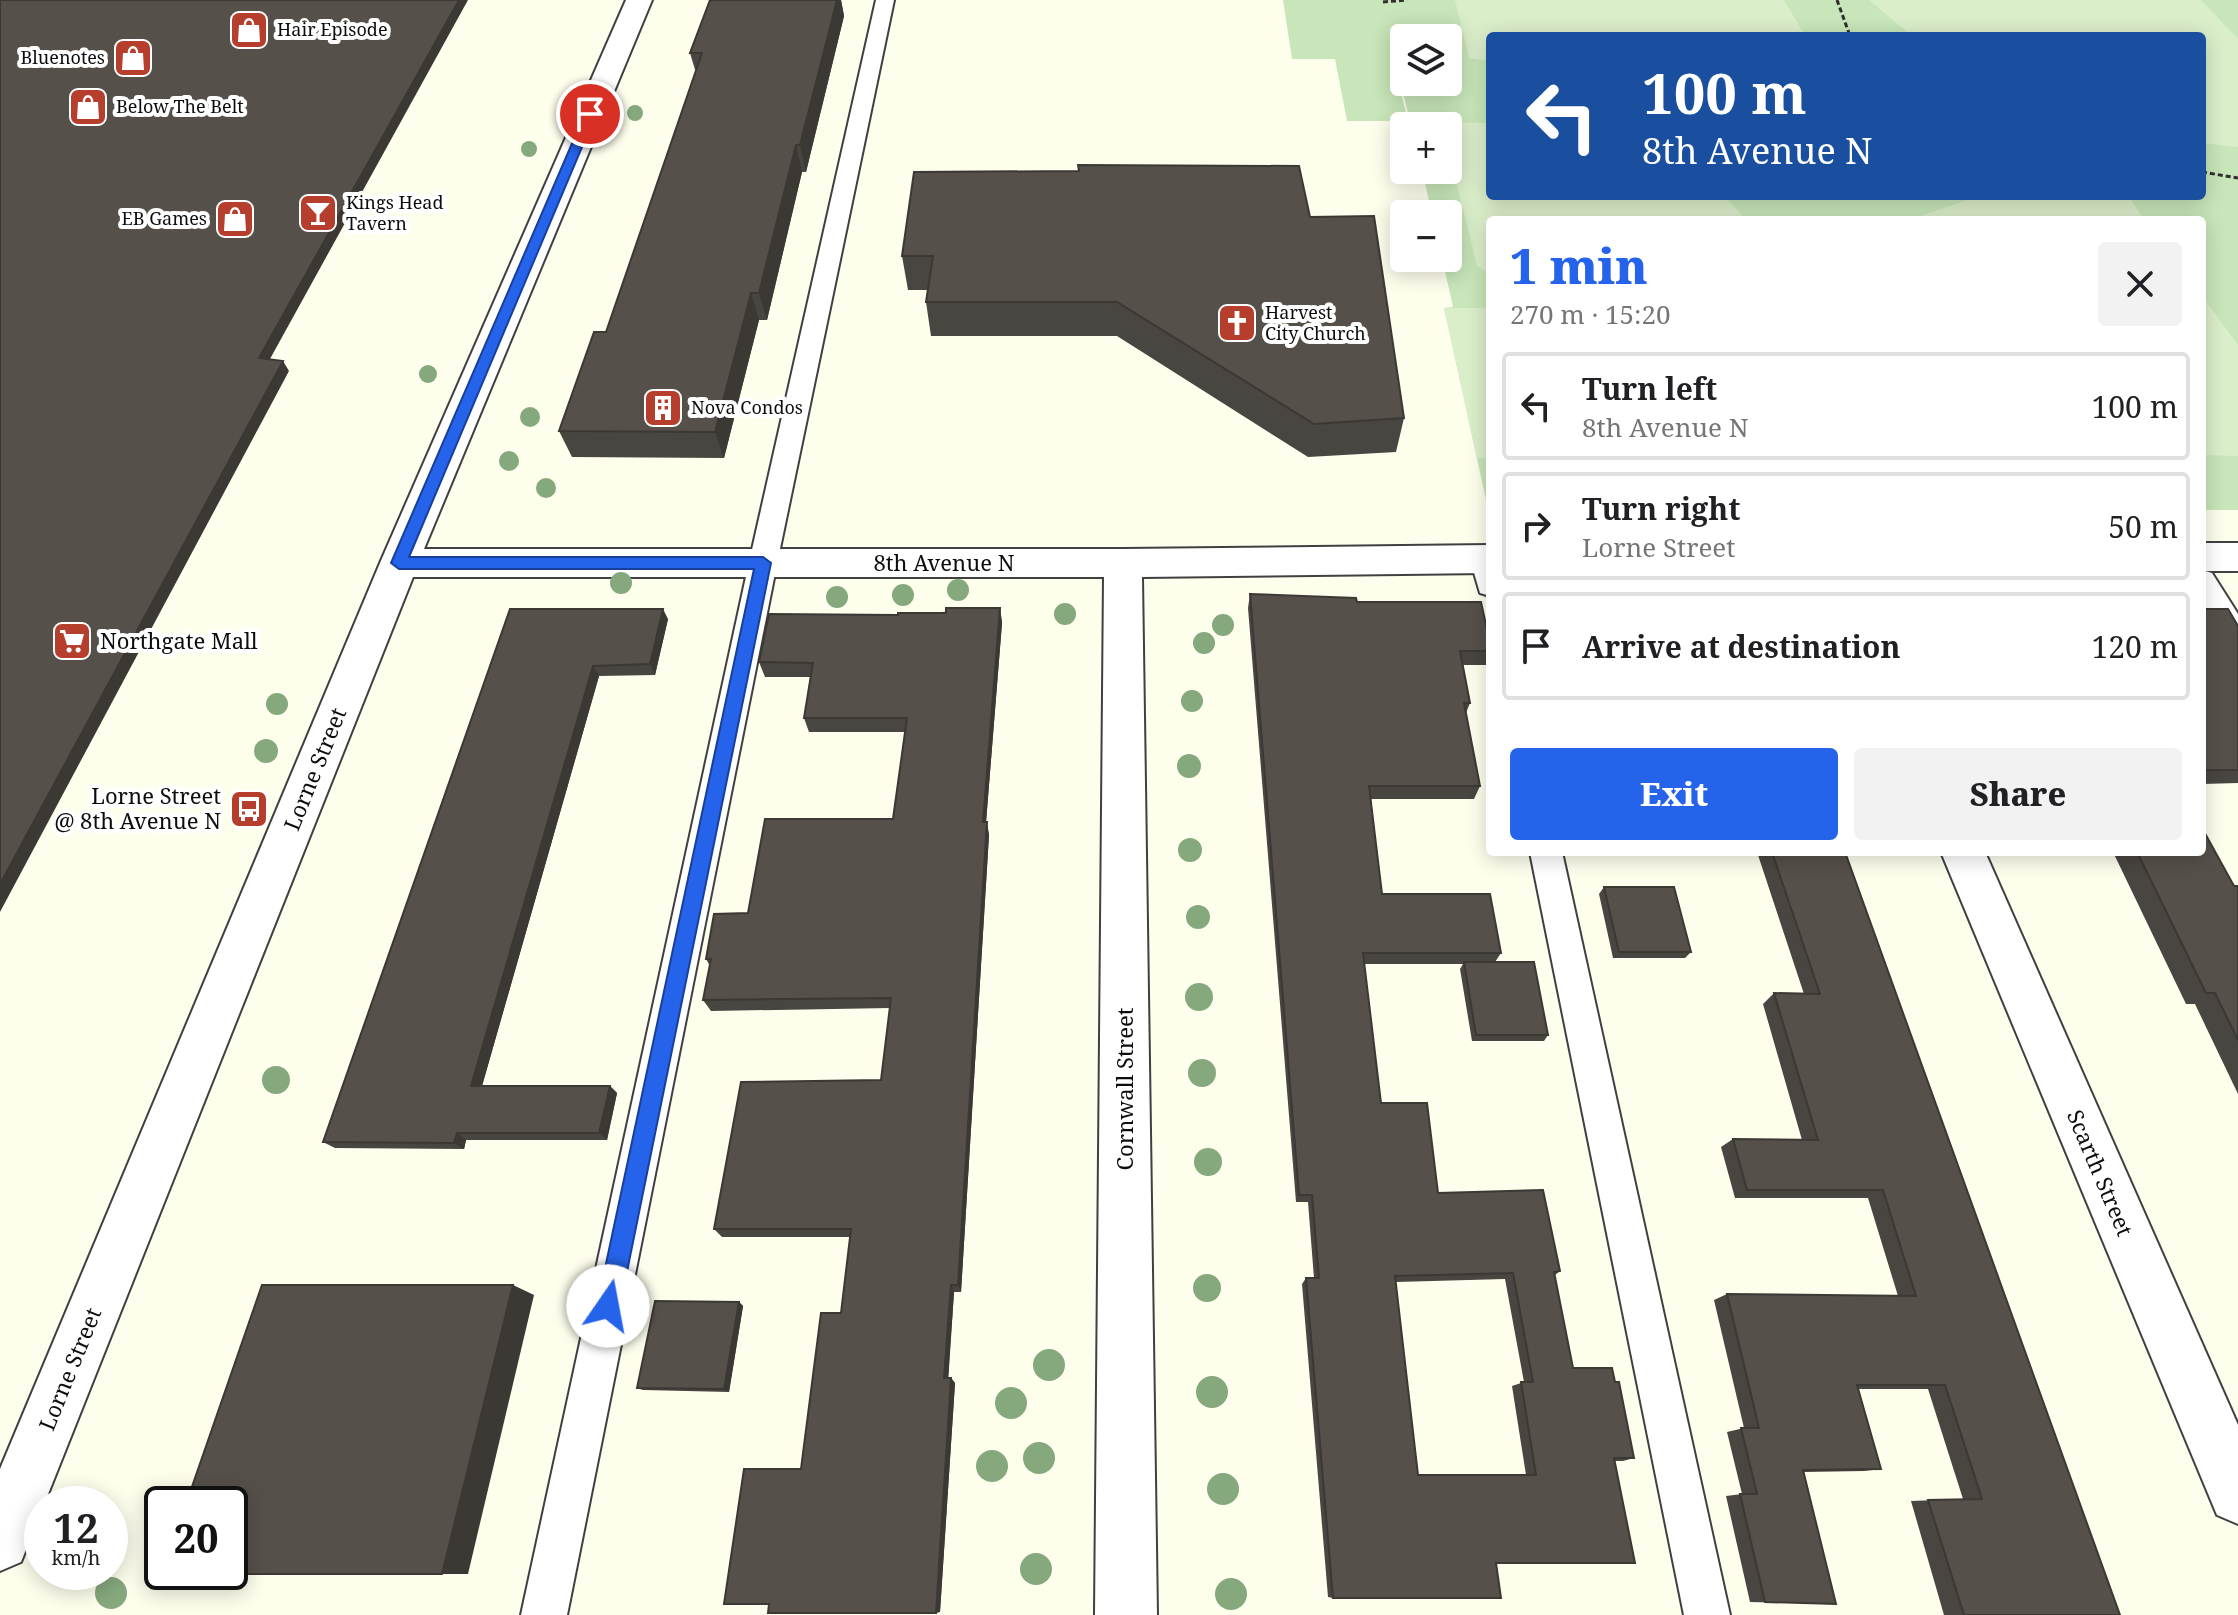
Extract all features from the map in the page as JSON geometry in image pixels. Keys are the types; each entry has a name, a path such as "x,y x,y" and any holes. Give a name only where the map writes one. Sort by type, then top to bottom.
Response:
{"street":[{"name":"Lorne Street","path":"0,1541 399,563 639,0"},
{"path":"2206,557 2238,557"},
{"name":"8th Avenue N","path":"399,563 1123,563 1486,568"},
{"name":"Cornwall Street","path":"1123,563 1126,1615"},
{"name":"Scarth Street","path":"1965,856 2238,1494"}],"lane":[{"path":"544,1615 763,563 885,0"},
{"path":"2206,587 2238,638"},
{"path":"1547,856 1707,1615"}],"path":[{"path":"1383,2 1407,0"},
{"path":"1837,0 1849,32"},
{"path":"2206,173 2238,178"}],"green space":[{"path":"1283,0 2238,0 2238,510 2206,510 2206,216 1486,216 1486,500 1444,308 1453,307 1445,272 1462,272 1462,200 1429,200 1425,184 1462,184 1462,112 1408,112 1404,96 1462,96 1462,24 1390,24 1390,96 1402,96 1406,112 1390,112 1390,121 1347,121 1335,59 1292,59"},
{"path":"1455,0 1784,0 1803,32 1486,32 1486,60 1469,58"},
{"path":"1869,0 2201,0 2238,39 2238,147 2206,143 2206,32 1907,32"},
{"path":"1462,122 1486,123 1486,200 1728,200 1743,216 1486,216 1486,272 1477,266 1457,184 1462,184"},
{"path":"1967,200 2131,200 2142,216 1921,216"},
{"path":"2206,301 2238,345 2238,456 2206,455"},
{"path":"1444,308 1486,308 1486,458 1477,458"}],"building":[{"name":"Northgate Mall","path":"0,0 459,0 259,358 283,361 0,884"},
{"path":"710,0 837,0 759,293 751,293 715,432 559,431 594,332 606,332 702,53 690,53"},
{"name":"Harvest City Church","path":"1078,165 1299,166 1310,217 1374,216 1404,418 1314,424 1117,302 926,302 933,256 902,256 914,172 1079,171"},
{"path":"1250,594 1356,598 1357,602 1481,602 1486,625 1486,651 1460,651 1470,703 1464,703 1480,786 1369,786 1382,894 1490,894 1501,953 1363,953 1381,1103 1427,1103 1438,1193 1543,1190 1560,1271 1554,1272 1573,1368 1612,1368 1615,1382 1619,1382 1634,1458 1614,1458 1635,1563 1496,1563 1501,1598 1333,1598 1306,1278 1319,1278 1312,1195 1299,1195","holes":["1513,1273 1533,1382 1521,1382 1536,1475 1418,1475 1395,1276"]},
{"path":"946,608 1000,608 983,822 987,822 958,1285 951,1285 944,1378 951,1378 936,1613 768,1613 769,1604 724,1604 744,1469 801,1469 821,1313 841,1313 851,1229 714,1229 741,1082 881,1080 891,998 703,1000 711,959 706,959 714,914 748,913 765,819 893,819 907,718 804,718 813,663 759,662 769,614 898,615 946,613"},
{"path":"510,609 663,609 650,664 593,666 471,1086 610,1086 599,1133 457,1133 454,1143 323,1142"},
{"path":"2206,609 2228,609 2238,626 2238,770 2206,770"},
{"path":"2206,835 2234,886 2238,886 2238,1040 2215,993 2206,993 2139,856 2206,856"},
{"path":"1773,856 1846,856 2120,1615 1964,1615 1928,1500 1982,1499 1945,1385 1857,1385 1881,1469 1803,1470 1836,1604 1765,1602 1740,1494 1757,1494 1741,1428 1759,1428 1727,1294 1916,1296 1883,1190 1747,1190 1733,1139 1818,1140 1774,993 1820,994"},
{"path":"1604,887 1674,887 1691,952 1619,952"},
{"path":"1464,962 1534,962 1548,1035 1476,1035"},
{"path":"262,1285 513,1285 442,1574 248,1574 248,1486 192,1486"},
{"path":"655,1301 739,1302 724,1389 637,1388"}],"place":[{"name":"Hair Episode","path":"249,30"},
{"name":"Bluenotes","path":"133,58"},
{"name":"Below The Belt","path":"88,107"},
{"name":"Kings Head Tavern","path":"318,213"},
{"name":"EB Games","path":"235,219"},
{"name":"Harvest City Church","path":"1237,323"},
{"name":"Nova Condos","path":"663,408"},
{"name":"Northgate Mall","path":"72,641"},
{"name":"Lorne Street @ 8th Avenue N","path":"249,809"}],"route":[{"path":"590,114 399,563 763,563 608,1306"}]}
